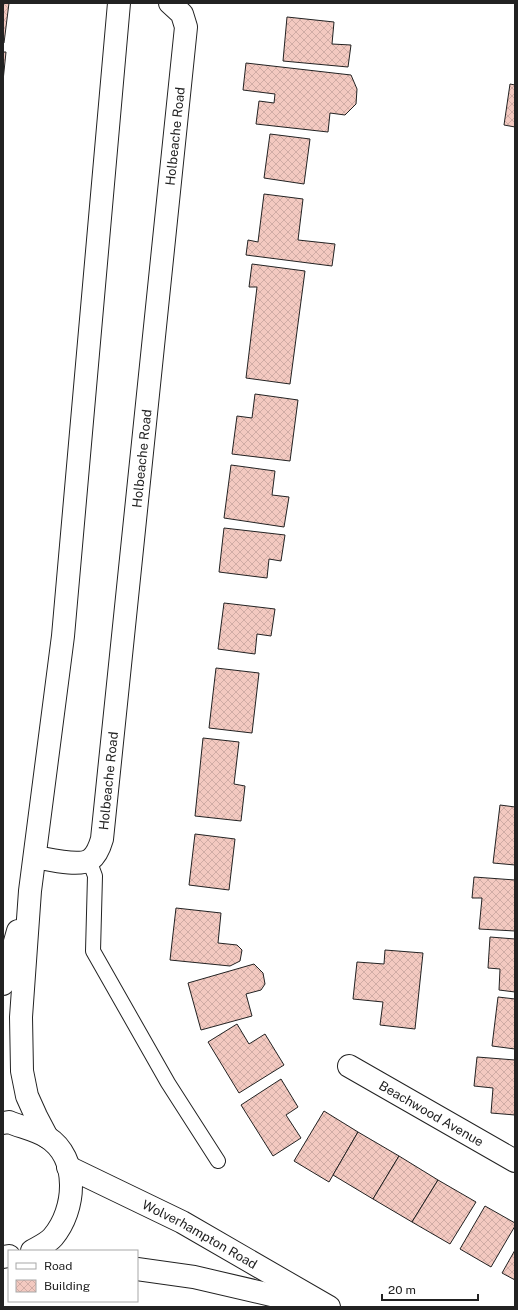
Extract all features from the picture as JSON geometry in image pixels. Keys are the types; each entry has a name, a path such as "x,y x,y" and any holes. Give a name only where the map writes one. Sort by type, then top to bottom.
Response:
{"main road":[{"path":"34,1250 52,1238 66,1217 72,1192 68,1166 60,1150 47,1137 27,1096 22,1071 22,1017 30,891 63,636 119,3"},
{"name":"Holbeache Road","path":"89,860 98,852 102,839 186,27 179,7"},
{"path":"35,858 73,863 89,860"},
{"path":"3,984 30,891"},
{"name":"Beachwood Avenue","path":"349,1066 515,1161"},
{"path":"3,1123 9,1122 47,1137"},
{"name":"Wolverhampton Road","path":"68,1166 182,1222 329,1307"},
{"name":"Wolverhampton Road","path":"138,1269 194,1277 323,1307"}],"lane":[{"path":"89,860 95,876 93,951 168,1083 218,1161"}],"building":[{"path":"3,3 9,3 4,43 3,43"},
{"path":"287,17 334,22 332,44 351,45 348,67 283,61"},
{"path":"3,52 6,52 3,81"},
{"path":"246,63 351,75 357,89 356,104 345,115 330,113 328,132 256,124 259,101 274,103 275,94 243,90"},
{"path":"510,84 515,85 515,127 504,125"},
{"path":"270,134 310,139 304,184 264,178"},
{"path":"264,194 303,199 298,240 335,244 332,266 246,255 248,240 258,242"},
{"path":"252,264 305,271 290,384 246,378 257,287 249,287"},
{"path":"255,394 298,400 290,461 232,454 237,416 252,418"},
{"path":"231,465 275,471 272,495 289,497 284,527 224,518"},
{"path":"224,528 285,535 281,561 269,559 267,578 219,572"},
{"path":"224,603 275,609 271,636 257,634 255,654 218,649"},
{"path":"216,668 259,673 252,733 209,728"},
{"path":"203,738 239,742 234,784 245,786 241,821 195,816"},
{"path":"500,805 515,807 515,865 493,863"},
{"path":"195,834 235,839 229,890 189,885"},
{"path":"474,877 515,880 515,931 479,929 482,898 472,898"},
{"path":"176,908 221,913 218,943 237,945 242,950 240,961 230,966 170,960"},
{"path":"490,937 515,939 515,992 499,990 500,969 488,968"},
{"path":"385,950 423,953 415,1029 380,1025 383,1002 353,999 357,962 384,964"},
{"path":"254,964 263,973 265,984 261,990 246,994 252,1016 201,1030 188,983"},
{"path":"498,997 515,999 515,1049 492,1046"},
{"path":"237,1024 249,1044 265,1034 284,1065 239,1093 208,1042"},
{"path":"477,1057 515,1060 515,1115 491,1113 493,1088 474,1086"},
{"path":"281,1079 298,1107 286,1115 301,1138 273,1156 241,1105"},
{"path":"324,1111 358,1132 329,1182 294,1161"},
{"path":"358,1132 399,1156 373,1199 333,1175"},
{"path":"399,1156 438,1180 412,1222 373,1199"},
{"path":"438,1180 476,1202 450,1244 412,1222"},
{"path":"485,1206 515,1223 515,1226 491,1267 460,1249"},
{"path":"515,1250 515,1280 502,1273"}]}
